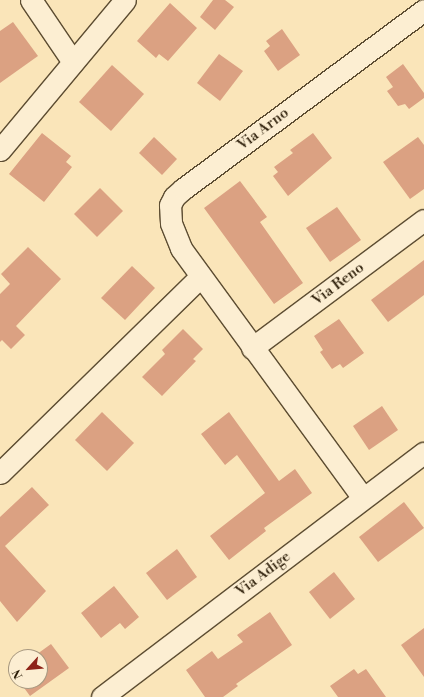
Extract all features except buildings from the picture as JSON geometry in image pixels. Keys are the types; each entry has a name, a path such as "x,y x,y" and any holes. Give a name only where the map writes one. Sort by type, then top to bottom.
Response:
{"street":[{"path":"31,0 73,62"},
{"path":"0,150 125,0"},
{"name":"Via Arno","path":"363,498 200,277 174,234 170,205 174,197 424,10"},
{"name":"Via Reno","path":"252,348 424,220"},
{"path":"0,473 200,277"},
{"name":"Via Adige","path":"102,697 424,453"}]}
